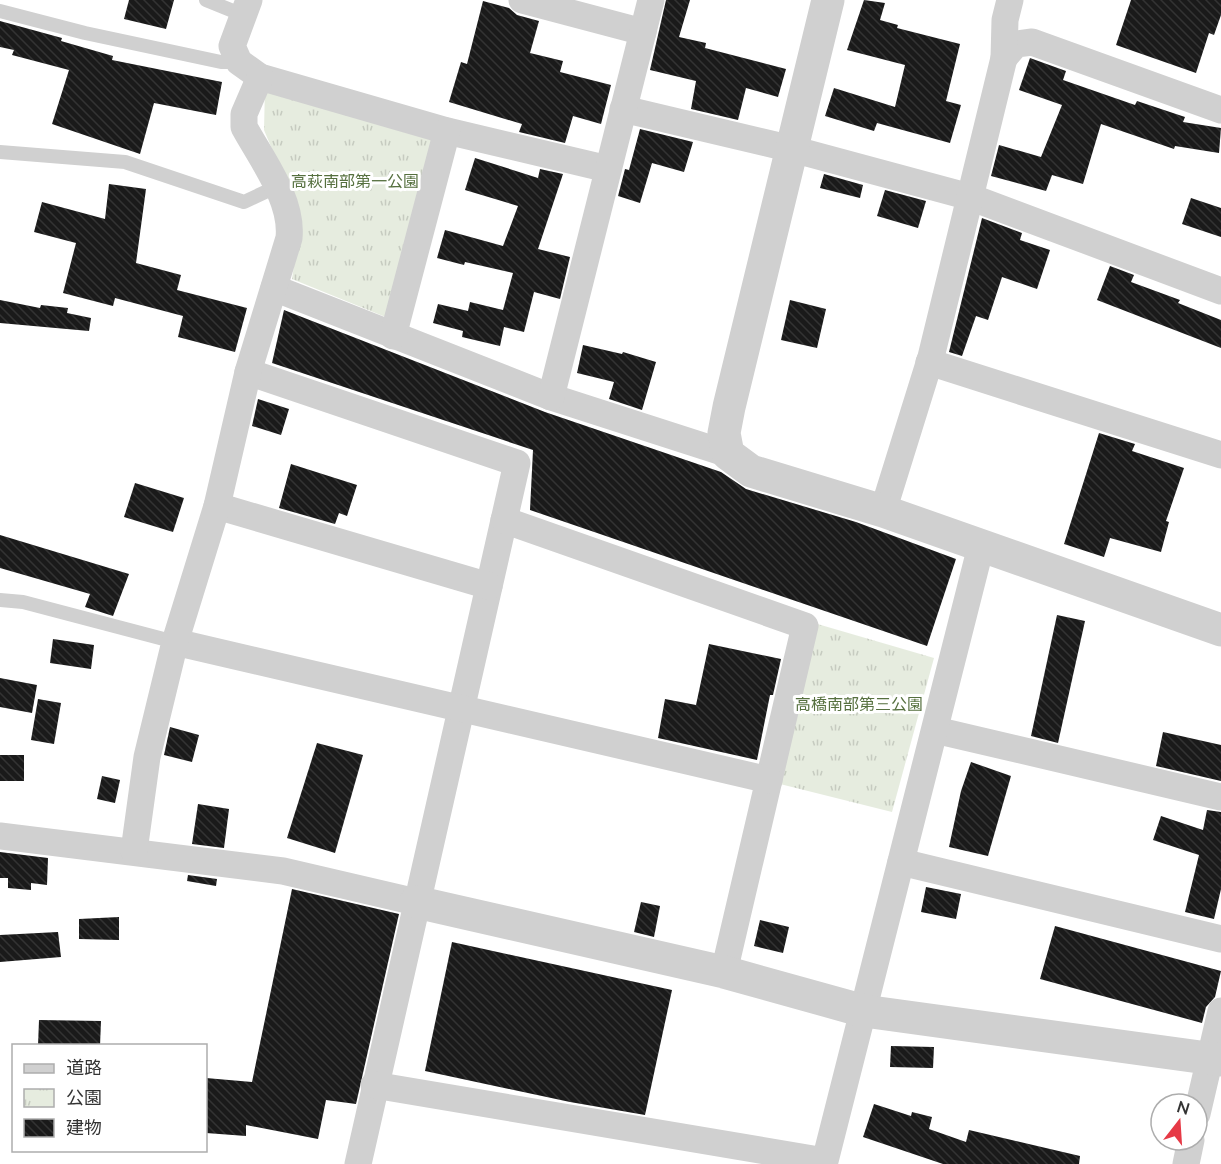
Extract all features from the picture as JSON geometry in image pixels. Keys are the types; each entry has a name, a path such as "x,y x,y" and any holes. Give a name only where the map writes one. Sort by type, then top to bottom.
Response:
{"street":[{"path":"522,0 643,32"},
{"path":"551,397 651,0"},
{"path":"728,454 724,433 729,407 828,0"},
{"path":"884,511 930,362 1004,58 1005,20 1010,0"},
{"path":"246,8 232,46 250,69 447,130 608,169"},
{"path":"1004,58 1016,44 1032,42 1221,110"},
{"path":"134,851 147,758 175,642 217,506 248,372 289,238 291,223 286,206 244,128 250,69"},
{"path":"623,110 792,149 970,197 1221,291"},
{"path":"393,336 447,130"},
{"path":"274,288 551,397 728,454 751,471 884,511 1221,630"},
{"path":"930,362 1221,455"},
{"path":"248,372 517,463 374,1085 358,1164"},
{"path":"217,506 489,586"},
{"path":"504,520 805,626 724,972"},
{"path":"374,1085 825,1161 981,546"},
{"path":"175,642 769,780"},
{"path":"935,730 1221,797"},
{"path":"0,836 283,871 724,972 864,1011 1215,1059"},
{"path":"901,862 1221,939"},
{"path":"1204,1092 1215,1059 1221,1011"}],"lane":[{"path":"206,0 246,8"},
{"path":"0,11 250,69"},
{"path":"0,152 124,162 244,202 276,187"},
{"path":"0,600 23,602 175,642"}],"green space":[{"name":"高萩南部第一公園","path":"265,87 432,138 388,318 292,279 301,218 264,130"},
{"name":"高橋南部第三公園","path":"814,623 934,658 892,812 780,784"}],"building":[{"path":"129,0 174,0 166,29 124,19"},
{"path":"666,0 690,0 679,37 706,43 705,48 786,69 778,97 746,88 738,120 691,109 696,81 650,70"},
{"path":"864,0 885,3 880,20 898,25 897,28 960,44 946,101 961,105 950,143 877,123 874,131 825,116 834,88 895,107 905,65 847,50"},
{"path":"1131,0 1221,0 1221,15 1214,35 1209,33 1196,73 1116,45"},
{"path":"483,1 509,8 517,15 539,21 530,53 563,61 560,72 611,85 601,124 573,116 565,143 519,132 522,124 449,102 461,62 467,64"},
{"path":"0,21 62,38 61,41 113,56 112,60 222,82 216,115 154,103 140,154 52,124 69,70 12,55 14,50 0,47"},
{"path":"1030,58 1066,71 1063,80 1135,105 1137,101 1185,117 1183,122 1221,128 1219,153 1175,146 1174,149 1101,124 1083,184 1052,175 1046,191 991,176 999,145 1041,157 1062,105 1019,90"},
{"path":"640,129 693,142 684,172 652,163 640,203 618,196 625,169 629,170"},
{"path":"475,158 538,178 540,169 563,174 538,249 570,257 560,299 534,292 524,332 504,327 500,346 462,337 463,331 433,323 438,304 468,311 470,302 503,310 513,273 437,258 445,230 503,246 518,206 465,190"},
{"path":"824,174 863,185 860,198 820,188"},
{"path":"109,184 146,189 136,263 181,275 177,290 247,308 235,352 178,337 183,316 115,298 113,306 63,293 76,243 34,232 42,202 105,219"},
{"path":"885,190 926,201 918,228 877,216"},
{"path":"1191,198 1221,208 1221,237 1182,224"},
{"path":"982,218 1022,233 1020,240 1050,250 1037,289 1002,277 988,320 976,316 962,356 949,352"},
{"path":"1110,266 1134,275 1131,282 1180,300 1178,303 1221,320 1221,348 1097,300"},
{"path":"0,300 40,308 41,305 68,308 67,313 91,318 89,331 0,323"},
{"path":"790,300 826,309 817,348 781,340"},
{"path":"284,310 545,412 721,472 746,489 856,522 956,559 927,646 530,510 533,450 272,363"},
{"path":"583,345 622,354 623,352 656,362 642,410 609,399 614,382 577,373"},
{"path":"258,399 289,409 281,435 252,426"},
{"path":"1099,433 1135,444 1132,451 1184,468 1166,521 1169,522 1161,552 1110,538 1104,557 1064,544"},
{"path":"291,464 357,485 347,516 339,513 335,524 279,508"},
{"path":"135,483 184,498 173,532 124,517"},
{"path":"0,535 129,574 113,616 85,607 90,594 0,568"},
{"path":"1057,615 1085,621 1058,743 1031,736"},
{"path":"53,639 94,645 91,669 50,663"},
{"path":"709,644 781,659 773,695 770,695 757,760 658,738 665,699 696,705"},
{"path":"0,678 37,685 32,713 0,707"},
{"path":"38,699 61,703 54,744 31,740"},
{"path":"170,727 199,735 192,762 164,755"},
{"path":"1163,732 1221,745 1221,781 1156,766"},
{"path":"317,743 363,755 335,853 287,838"},
{"path":"0,755 24,755 24,781 0,781"},
{"path":"971,762 1011,776 988,856 949,847 961,791"},
{"path":"102,776 120,780 115,803 97,799"},
{"path":"198,804 229,809 224,848 192,844"},
{"path":"1207,810 1221,812 1221,889 1214,919 1185,912 1199,855 1153,840 1161,816 1203,830"},
{"path":"0,852 48,858 47,885 31,883 31,890 8,888 8,878 0,878"},
{"path":"188,875 217,879 216,886 187,881"},
{"path":"926,887 961,894 956,919 921,912"},
{"path":"292,889 399,914 356,1104 326,1100 318,1139 246,1125 246,1136 207,1133 207,1078 252,1082"},
{"path":"641,902 660,906 654,937 634,932"},
{"path":"119,917 119,940 79,939 79,919"},
{"path":"760,920 789,927 783,953 754,946"},
{"path":"1055,926 1221,971 1215,997 1206,1007 1202,1023 1040,979"},
{"path":"58,932 61,957 0,962 0,935"},
{"path":"452,942 672,990 645,1115 570,1102 425,1071"},
{"path":"39,1020 101,1021 100,1044 38,1044"},
{"path":"891,1046 934,1047 933,1068 890,1067"},
{"path":"874,1104 911,1116 912,1112 932,1117 929,1129 966,1142 969,1130 1080,1156 1079,1164 943,1164 863,1137"}]}
